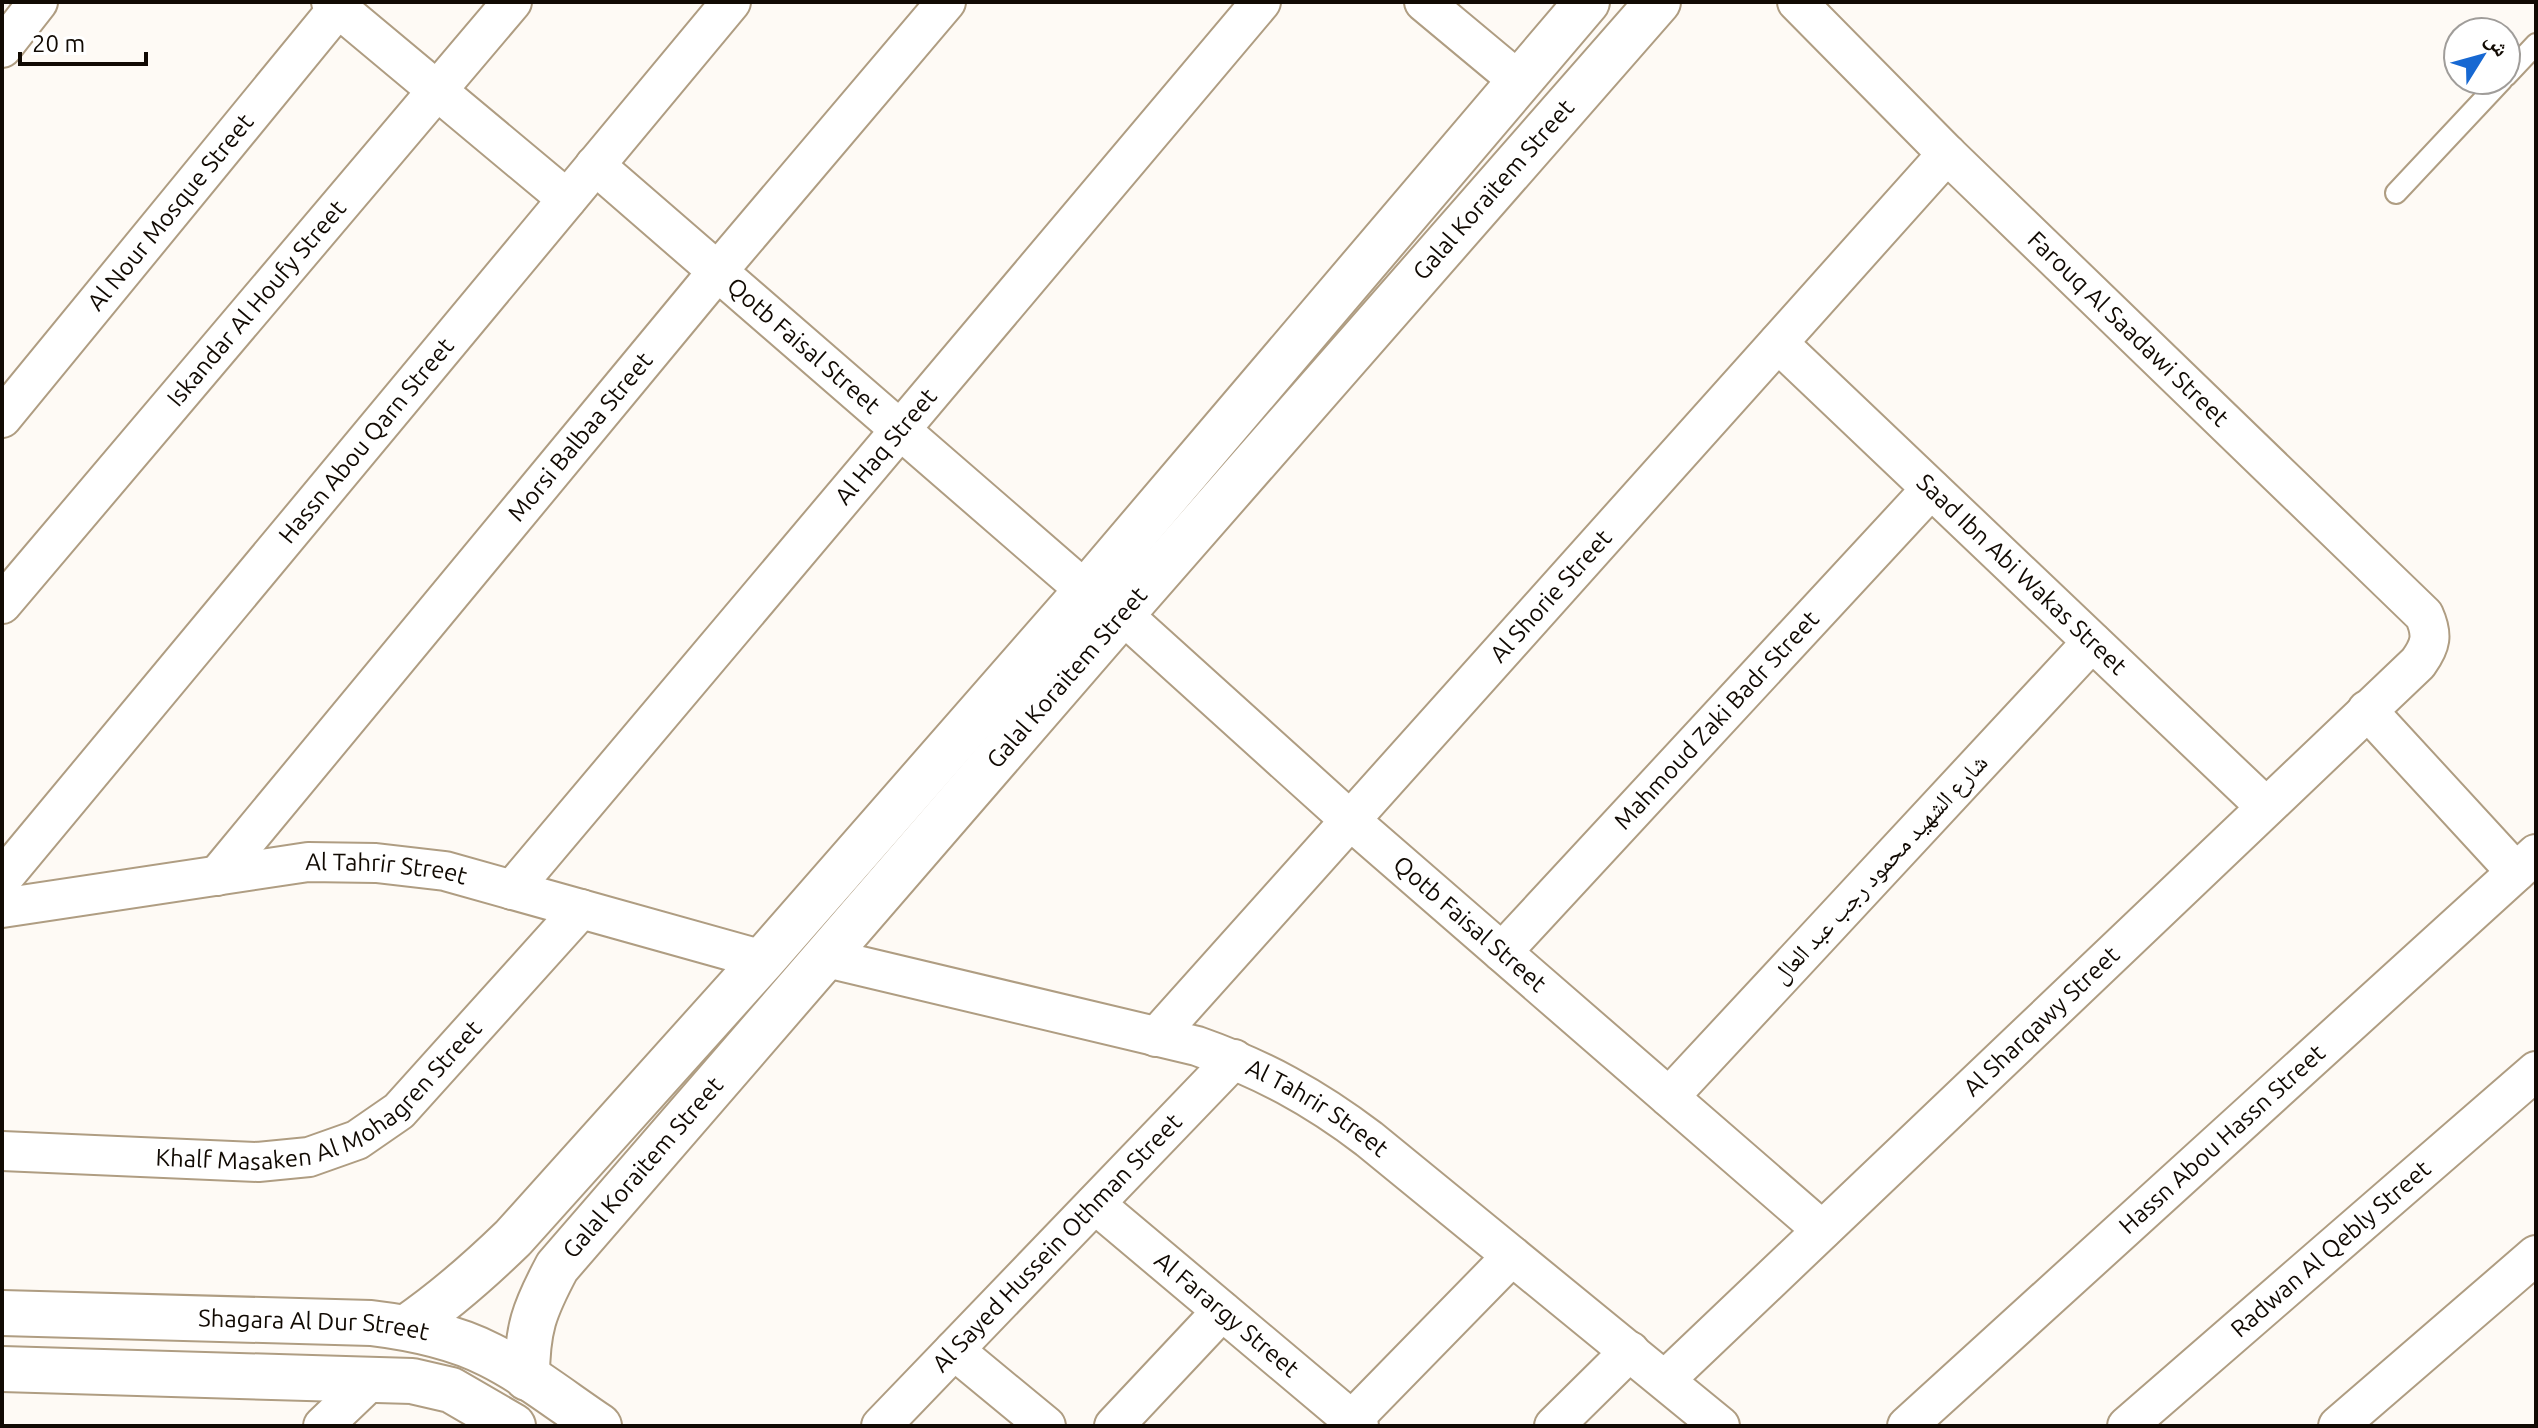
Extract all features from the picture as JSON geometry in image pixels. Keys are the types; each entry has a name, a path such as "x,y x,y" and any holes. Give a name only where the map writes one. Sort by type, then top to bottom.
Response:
{"main road":[{"name":"Galal Koraitem Street","path":"407,1327 480,1271 763,960 1086,591 1587,2"},
{"name":"Galal Koraitem Street","path":"527,1378 527,1342 538,1303 557,1267 1122,614 1658,2"},
{"path":"1261,387 1294,417"},
{"path":"544,1204 584,1237"},
{"name":"Shagara Al Dur Street","path":"2,1313 355,1322 407,1327 449,1338 490,1355 599,1426"},
{"name":"Shagara Al Dur Street","path":"2,1369 412,1381 451,1390 491,1420"}],"street":[{"path":"2,48 38,2"},
{"name":"Iskandar Al Houfy Street","path":"4,597 512,2"},
{"name":"Hassn Abou Qarn Street","path":"2,879 731,2"},
{"name":"Morsi Balbaa Street","path":"217,876 717,272 946,2"},
{"name":"Al Haq Street","path":"512,890 1261,2"},
{"path":"1424,2 1520,82"},
{"name":"Farouq Al Saadawi Street","path":"1797,2 1947,154 2424,615 2431,631 2429,648 2418,663"},
{"path":"334,5 567,199"},
{"name":"Al Nour Mosque Street","path":"2,418 334,5"},
{"name":"Al Shorie Street","path":"1156,1037 1947,154"},
{"name":"Qotb Faisal Street","path":"595,165 1086,591"},
{"name":"Saad Ibn Abi Wakas Street","path":"1778,343 2266,807"},
{"name":"Mahmoud Zaki Badr Street","path":"1502,952 1931,489"},
{"name":"Qotb Faisal Street","path":"1122,614 1351,821 1822,1230"},
{"name":"شارع الشهيد محمود رجب عبد العال","path":"1669,1097 2092,642"},
{"name":"Al Sharqawy Street","path":"1665,1380 2418,663"},
{"path":"2367,710 2526,863"},
{"name":"Al Tahrir Street","path":"2,908 308,862 376,863 445,871 763,960"},
{"name":"Hassn Abou Hassn Street","path":"1907,1426 2526,863"},
{"name":"Khalf Masaken Al Mohagren Street","path":"2,1151 258,1162 309,1157 357,1140 399,1111 581,909"},
{"name":"Al Tahrir Street","path":"827,958 1197,1046 1282,1081 1327,1107 1369,1139 1720,1426"},
{"name":"Al Sayed Hussein Othman Street","path":"881,1426 1234,1059"},
{"name":"Radwan Al Qebly Street","path":"2127,1426 2536,1071"},
{"name":"Al Farargy Street","path":"1095,1204 1352,1424"},
{"path":"2338,1426 2536,1255"},
{"path":"1352,1424 1512,1256"},
{"path":"1114,1426 1222,1311"},
{"path":"954,1350 1046,1426"},
{"path":"1554,1426 1630,1351"},
{"path":"323,1426 371,1380"}],"lane":[{"path":"2522,59 2536,44"},
{"path":"2396,193 2487,96"}]}
